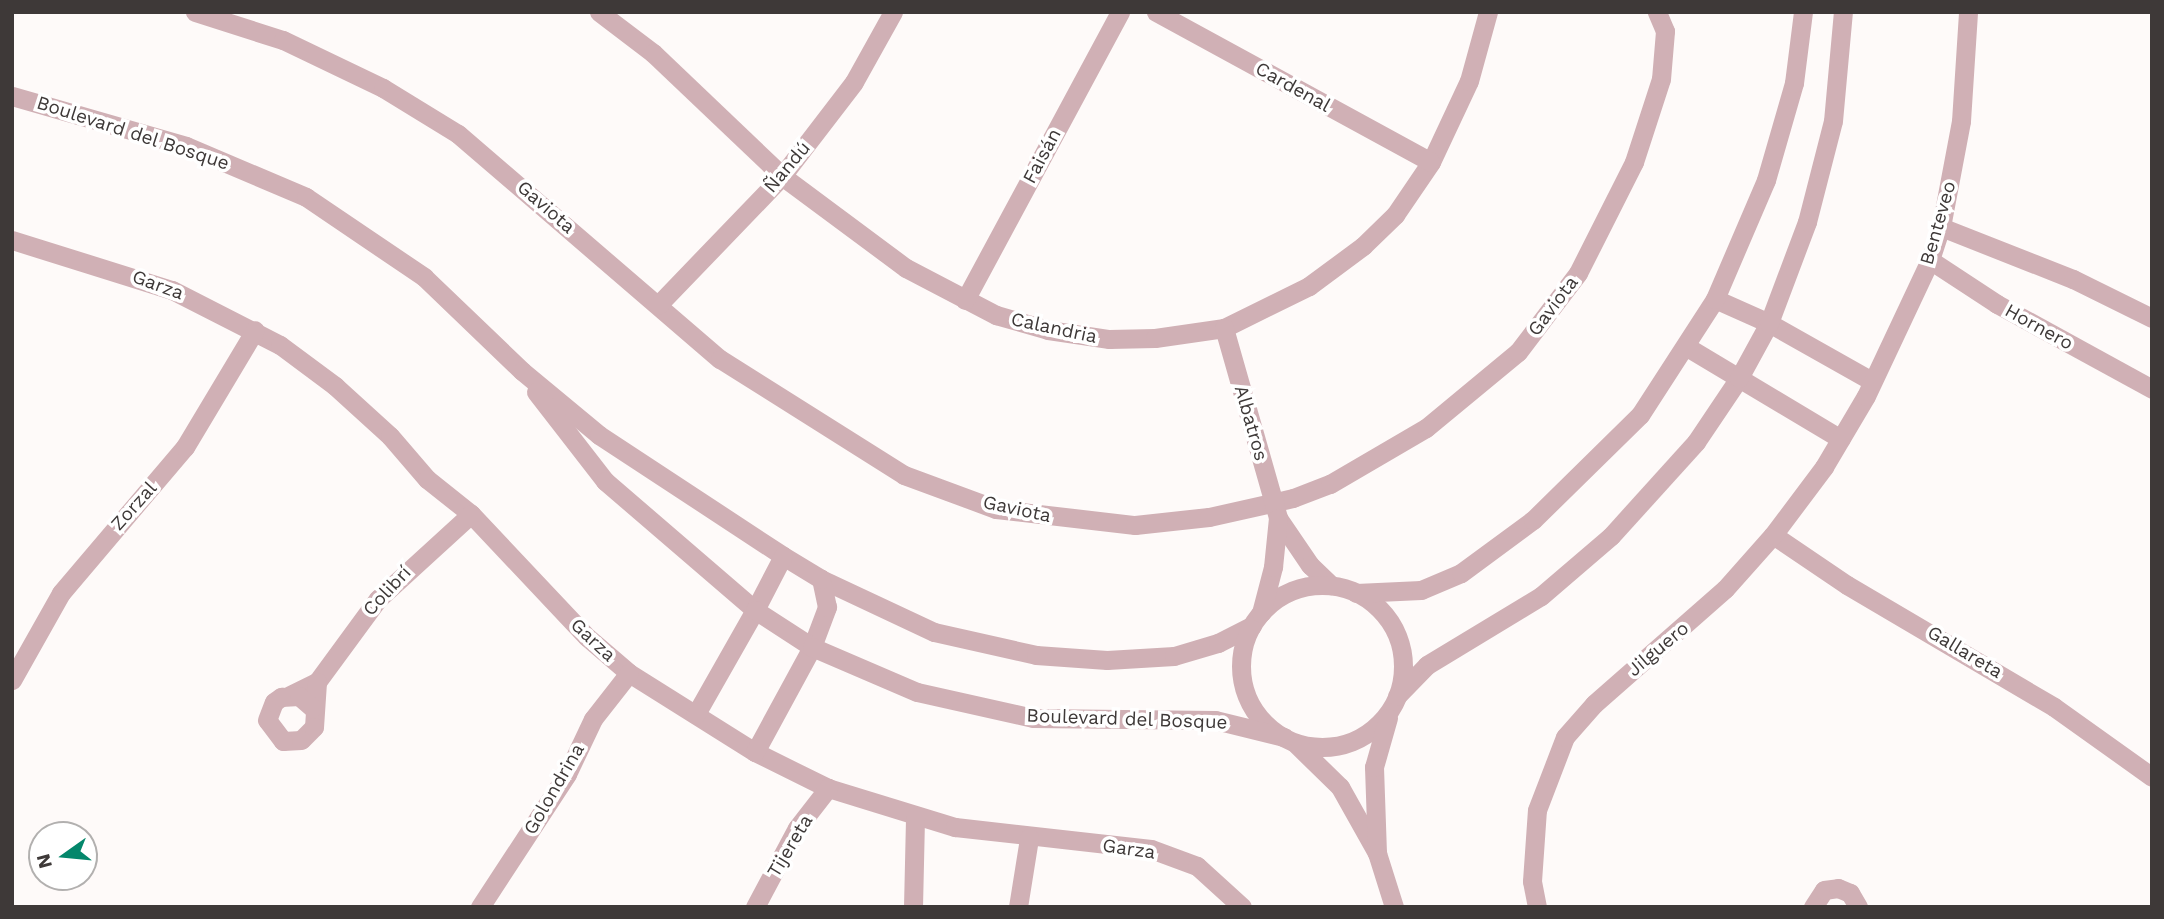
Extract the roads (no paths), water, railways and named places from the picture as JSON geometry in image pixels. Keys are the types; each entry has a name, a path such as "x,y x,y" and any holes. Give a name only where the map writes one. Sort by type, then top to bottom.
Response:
{"street":[{"name":"Gaviota","path":"195,12 283,40 383,88 458,134 720,359 860,451 904,475 996,509 1135,525 1276,510 1349,474 1426,428 1518,352 1556,305 1617,203 1653,114 1666,49 1657,12"},
{"name":"Calandria","path":"599,12 653,53 782,176 867,243 965,300 1031,326 1089,337 1155,338 1224,328 1282,301 1349,258 1395,215 1431,162 1469,81 1488,12"},
{"name":"Ñandú","path":"658,305 782,176 854,82 894,12"},
{"name":"Faisán","path":"965,300 1120,12"},
{"name":"Cardenal","path":"1156,12 1431,162"},
{"path":"1276,510 1310,565 1331,585 1356,593 1421,590 1461,573 1504,543 1617,440 1687,347 1715,299 1766,180 1783,126 1803,12"},
{"path":"1290,740 1329,747 1354,740 1376,727 1427,665 1541,596 1611,536 1696,442 1739,378 1769,323 1807,222 1833,121 1843,12"},
{"name":"Benteveo","path":"1854,418 1930,260 1941,227 1961,121 1968,12"},
{"name":"Boulevard del Bosque","path":"12,96 187,146 306,197 424,277 522,371 599,435 821,579"},
{"path":"1941,227 2073,279 2152,318"},
{"name":"Garza","path":"12,240 172,289 255,330 335,386 390,436 427,478 471,514 571,621 629,673 755,752 828,789 915,817 1029,838 1151,849 1197,866 1242,907"},
{"name":"Hornero","path":"1930,260 1997,304 2152,389"},
{"path":"1715,299 1769,323 1872,382"},
{"name":"Albatros","path":"1224,328 1276,510"},
{"name":"Zorzal","path":"12,680 67,585 184,447 255,330"},
{"path":"1687,347 1841,439"},
{"name":"Boulevard del Bosque","path":"522,371 556,422 606,481 755,610 812,647 917,692 992,712 1079,721 1215,720 1290,740"},
{"name":"Jilguero","path":"1537,907 1532,869 1537,810 1565,737 1594,704 1707,607 1773,535 1854,418"},
{"path":"1276,510 1273,567 1243,653 1247,695 1262,719 1290,740 1340,787 1377,853 1394,907"},
{"name":"Colibrí","path":"317,682 378,599 471,514"},
{"name":"Gallareta","path":"1773,535 1847,585 2054,707 2152,777"},
{"path":"696,714 783,556"},
{"path":"821,579 934,632 1036,655 1107,660 1174,656 1218,643 1256,620 1292,591 1331,585"},
{"path":"755,752 812,647 828,607 821,579"},
{"path":"1356,593 1387,618 1399,643 1403,670 1374,767 1377,853"},
{"name":"Golondrina","path":"480,907 567,774 593,719 629,673"},
{"path":"317,682 313,708 315,718 309,735 293,743 283,741 270,729 267,720 274,702 317,682"},
{"path":"290,695 299,696 313,708"},
{"name":"Tijereta","path":"755,907 797,828 828,789"},
{"path":"913,907 915,817"},
{"path":"1018,907 1029,838"},
{"path":"1813,907 1824,890 1838,888 1850,893 1858,907"}]}
